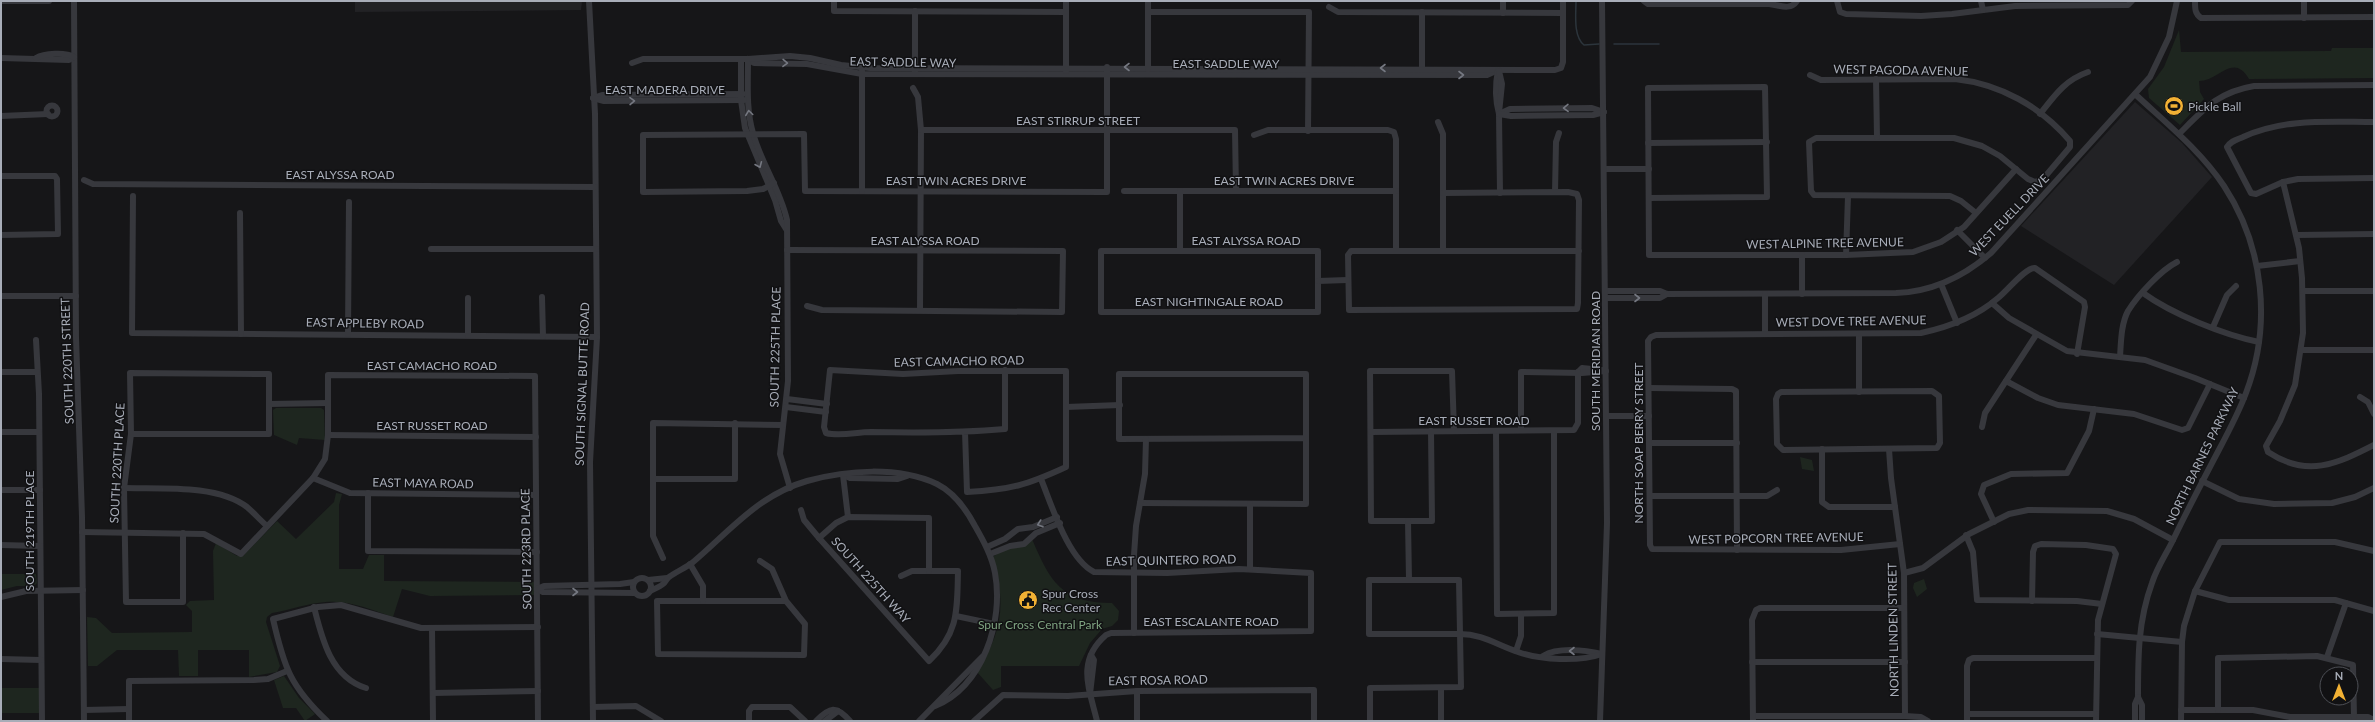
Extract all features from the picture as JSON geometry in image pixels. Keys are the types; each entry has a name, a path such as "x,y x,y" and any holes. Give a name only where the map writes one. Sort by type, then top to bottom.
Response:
{"street":[{"path":"1,2 49,1"},
{"name":"SOUTH 220TH STREET","path":"74,1 76,296 82,532 84,721"},
{"name":"SOUTH SIGNAL BUTTE ROAD","path":"589,1 593,98 597,336 590,462 593,721"},
{"path":"834,1 834,11 1066,12"},
{"path":"1066,1 1066,71"},
{"path":"1148,1 1148,70"},
{"path":"1503,1 1503,13"},
{"path":"1329,7 1338,12 1563,13 1563,1"},
{"name":"SOUTH MERIDIAN ROAD","path":"1600,721 1606,562 1606,291 1602,1"},
{"path":"1837,1 1840,12 1921,16 2015,6 2128,5 2132,1"},
{"path":"1981,1 1983,10"},
{"name":"WEST EUELL DRIVE","path":"1606,291 1660,291 1667,294 1907,293 1941,284 1969,270 1985,258 2150,77 2163,54 2174,20 2177,1"},
{"path":"2195,1 2197,16 2202,18 2374,17"},
{"path":"2304,1 2304,18"},
{"path":"1646,3 1769,4 1786,7 1796,2"},
{"path":"915,11 915,71"},
{"path":"1148,12 1309,12 1308,131"},
{"path":"1422,12 1422,72"},
{"name":"EAST SADDLE WAY","path":"744,59 754,63 806,64 862,74 915,71 1148,70 1422,72 1555,70 1561,68 1563,62 1563,13"},
{"path":"1,58 36,58 43,55 70,54 74,57"},
{"name":"EAST SADDLE WAY","path":"744,59 790,56 862,67 915,71"},
{"path":"632,64 643,59 744,59"},
{"name":"SOUTH 225TH PLACE","path":"744,59 750,135"},
{"name":"SOUTH 225TH PLACE","path":"744,59 741,97 750,135 771,185 781,221 786,229 787,399 780,454 790,488"},
{"path":"862,67 862,191"},
{"path":"1498,70 1496,102 1499,114 1500,193"},
{"path":"1107,71 1107,131"},
{"path":"2040,114 2060,88 2074,77 2088,72"},
{"name":"WEST PAGODA AVENUE","path":"1810,75 1821,80 1876,79 1974,82 1993,87 2018,98 2040,114 2070,141 2070,147 2043,179 2036,182 2028,180 2016,169"},
{"path":"1876,79 1877,137"},
{"path":"2179,134 2214,101 2243,88 2254,86 2374,85"},
{"path":"1765,87 1767,197 1649,198 1648,143 1648,88 1765,87"},
{"path":"807,306 822,310 920,310 921,130 918,97 913,88"},
{"name":"NORTH BARNES PARKWAY","path":"2135,94 2197,152 2225,187 2243,221 2257,266 2261,310 2259,342 2244,398 2152,582 2138,638 2138,697 2135,704 2135,721"},
{"name":"EAST MADERA DRIVE","path":"593,98 604,101 748,96"},
{"path":"1499,114 1510,109 1592,108 1604,112"},
{"path":"1,116 48,114"},
{"path":"1438,122 1443,134 1443,251"},
{"path":"2374,122 2300,122 2280,125 2250,134 2230,143 2227,147 2251,193 2256,194 2283,182 2315,177 2374,178"},
{"name":"EAST STIRRUP STREET","path":"921,130 1235,130 1236,190"},
{"path":"1254,135 1268,130 1388,130 1394,132 1396,139 1396,250"},
{"name":"EAST TWIN ACRES DRIVE","path":"750,135 804,134 806,191 1107,192 1107,131"},
{"path":"1555,192 1556,142 1559,133"},
{"path":"750,135 643,135 644,192 747,191 771,185"},
{"path":"1976,213 1961,201 1950,196 1814,195 1810,191 1809,142 1812,139 1877,137 1954,138 1967,140 1982,146 2000,156 2016,169"},
{"path":"1648,143 1767,142"},
{"path":"1605,169 1648,168"},
{"name":"WEST ALPINE TREE AVENUE","path":"1649,198 1649,255 1846,254 1913,252 1941,242 1957,230 1964,227 2016,169"},
{"path":"1,176 55,176 57,179 58,234 1,235"},
{"name":"EAST ALYSSA ROAD","path":"84,180 101,184 595,187"},
{"path":"2283,182 2297,235 2300,261 2303,291 2301,350 2298,370 2287,405 2266,446 2268,452 2288,462 2319,467 2344,460 2374,445"},
{"path":"1180,190 1180,251"},
{"name":"EAST TWIN ACRES DRIVE","path":"1124,191 1396,191"},
{"path":"1443,193 1555,192 1577,194 1579,200 1577,309 1572,311 1349,310 1347,280 1348,255 1351,251 1578,251"},
{"name":"EAST APPLEBY ROAD","path":"133,196 132,333 597,336"},
{"path":"1846,254 1848,196"},
{"path":"348,334 349,202"},
{"path":"240,213 241,334"},
{"path":"1957,230 1985,258"},
{"path":"2297,235 2374,234"},
{"path":"432,248 596,249"},
{"name":"EAST ALYSSA ROAD","path":"787,250 1063,251 1062,312 920,310"},
{"name":"EAST ALYSSA ROAD","path":"1101,312 1101,251 1318,251 1318,281"},
{"path":"1802,254 1802,294"},
{"path":"2257,266 2300,261"},
{"path":"2120,357 2123,328 2128,311 2165,268 2177,262"},
{"name":"WEST DOVE TREE AVENUE","path":"1651,337 1656,335 1859,334 1920,332 1957,323 1992,303 2031,268 2035,268 2084,302 2085,307 2076,354"},
{"path":"1318,281 1347,280"},
{"name":"EAST NIGHTINGALE ROAD","path":"1101,312 1318,312 1318,281"},
{"path":"1941,284 1957,323"},
{"path":"2213,327 2227,294 2236,286"},
{"path":"2303,291 2374,291"},
{"path":"2143,293 2160,305 2213,327 2259,342"},
{"name":"WEST EUELL DRIVE","path":"1606,298 1660,298 1667,294"},
{"path":"1765,294 1765,334"},
{"path":"1,296 76,296"},
{"path":"542,297 543,336"},
{"path":"468,298 468,336"},
{"path":"1992,303 2009,318 2058,348 2076,354 2120,357 2155,363 2244,398"},
{"path":"1859,334 1859,392"},
{"path":"1982,427 1985,413 2036,335"},
{"name":"NORTH SOAP BERRY STREET","path":"1651,337 1648,341 1650,545 1652,549"},
{"name":"SOUTH 219TH PLACE","path":"36,340 40,490 42,721"},
{"path":"2301,350 2374,350"},
{"name":"EAST CAMACHO ROAD","path":"827,404 830,370 903,374 1005,370 1066,370 1066,407"},
{"path":"787,399 827,404 824,427 826,434 917,434 1005,429 1005,370"},
{"path":"1431,431 1432,521 1371,522 1370,371 1452,371 1454,431"},
{"path":"1521,430 1521,372 1593,373 1606,371"},
{"path":"1,372 36,372"},
{"name":"EAST RUSSET ROAD","path":"1371,432 1574,430 1577,427 1578,372"},
{"name":"SOUTH 220TH PLACE","path":"184,533 184,602 126,602 124,488 131,434 130,373 269,374 269,404"},
{"path":"1140,504 1306,504 1306,438 1306,374 1119,374 1119,439 1306,438"},
{"name":"EAST CAMACHO ROAD","path":"328,403 328,375 535,376"},
{"name":"SOUTH 223RD PLACE","path":"535,376 538,721"},
{"path":"2006,381 2048,402 2071,408 2134,414 2182,430 2188,428 2210,384"},
{"path":"1649,388 1732,389 1736,391 1737,550"},
{"path":"1781,392 1859,392 1936,393 1939,396 1940,443 1937,448 1782,450 1779,448 1778,394 1781,392"},
{"path":"2360,397 2368,402 2374,414"},
{"path":"805,409 806,401"},
{"path":"82,532 125,531 204,534 241,554 313,478 325,459 328,435 328,403 269,404 269,434 131,434"},
{"path":"965,432 967,492 1009,489 1041,479 1066,467 1066,407 1120,405"},
{"path":"786,407 826,412"},
{"path":"1994,522 1981,490 1984,485 2011,474 2067,473 2089,431 2094,409"},
{"path":"1606,416 1649,416"},
{"path":"663,558 653,536 653,424 735,423 783,425"},
{"path":"653,479 735,479 735,423"},
{"path":"1496,431 1497,614 1522,614 1554,613 1554,430"},
{"path":"1,432 39,432"},
{"name":"EAST RUSSET ROAD","path":"328,435 536,437"},
{"path":"1134,633 1136,526 1146,474 1146,438"},
{"path":"1649,443 1737,443"},
{"path":"1822,449 1822,502 1824,505 1829,507 1895,507"},
{"name":"NORTH LINDEN STREET","path":"1890,449 1895,507 1904,572 1905,716"},
{"path":"591,588 635,593 643,596 663,584 667,578 690,564 745,514 763,500 812,480 858,472 897,473 937,484 951,493 967,511 988,551 998,591 994,624 982,657 982,662 969,679 943,703 935,706 919,721"},
{"path":"843,475 848,517"},
{"name":"EAST MAYA ROAD","path":"313,478 350,493 536,495"},
{"name":"EAST QUINTERO ROAD","path":"1041,479 1058,520 1076,556 1085,568 1094,572 1134,573 1250,569 1311,573 1311,631"},
{"path":"2202,482 2239,499 2274,504 2332,503 2355,497 2374,488"},
{"path":"124,488 198,490 226,497 246,507 267,526"},
{"path":"1,490 40,490"},
{"path":"1650,496 1767,496 1777,490"},
{"path":"368,493 368,551 537,552"},
{"path":"1250,504 1250,569"},
{"name":"SOUTH 225TH WAY","path":"800,510 804,520 818,538 929,661 941,650 951,635 956,616"},
{"path":"1904,572 1923,568 1966,535 2009,514 2028,510 2107,511 2134,519 2173,540"},
{"path":"818,538 836,523 848,517 929,518 929,571"},
{"path":"988,551 1013,534 1016,530 1058,520"},
{"path":"988,551 1016,544 1024,544 1028,539 1058,520"},
{"path":"1408,522 1409,580"},
{"path":"1023,529 1028,534 1028,539"},
{"path":"1013,534 1012,539 1016,544"},
{"path":"1966,535 1973,552 1977,600 2077,601 2102,604"},
{"path":"2181,721 2182,642 2186,616 2195,591 2220,542 2335,542 2374,550"},
{"name":"WEST POPCORN TREE AVENUE","path":"1652,549 1841,550 1900,544"},
{"path":"2032,601 2033,552 2035,546 2041,544 2086,545 2113,549 2116,554 2102,604 2097,634 2096,721"},
{"path":"1,546 40,546"},
{"path":"760,561 772,569 786,601 805,624 804,655 658,654 656,601 786,601"},
{"path":"690,564 703,586 703,601"},
{"path":"901,576 912,571 958,571 956,616 994,624"},
{"path":"537,589 544,592 591,588 634,582 641,578 648,580 667,578"},
{"path":"648,580 651,586 650,591"},
{"path":"1370,721 1370,688 1461,687 1460,634 1459,580 1369,580 1369,634 1460,634 1485,637 1516,652 1551,658 1591,658 1602,654"},
{"path":"634,582 633,586 635,593"},
{"path":"1,597 16,592 83,590"},
{"path":"2195,591 2230,600 2328,600 2346,603 2374,611"},
{"path":"2327,657 2346,603"},
{"path":"327,721 308,701 287,671 282,660 273,619 329,605 354,607 421,628 538,627"},
{"path":"314,608 324,645 330,657 354,684 366,688"},
{"path":"1904,608 1760,608 1756,610 1752,620 1753,718 1905,716 1927,720"},
{"path":"1516,652 1521,636 1522,614"},
{"path":"432,628 433,721"},
{"name":"EAST ESCALANTE ROAD","path":"1090,694 1090,669 1094,660 1091,655 1101,640 1111,633 1311,631"},
{"path":"2097,634 2182,642"},
{"path":"2218,710 2218,658 2327,657 2353,665 2354,717"},
{"path":"1967,721 1968,660 1973,658 2096,658"},
{"path":"1,659 41,660"},
{"path":"1752,662 1905,662"},
{"path":"129,721 129,681 254,680 268,679 287,671"},
{"path":"1441,688 1441,721"},
{"path":"433,693 538,690"},
{"name":"EAST ROSA ROAD","path":"974,721 1003,695 1068,696 1137,691 1314,690 1314,721"},
{"path":"1137,691 1137,721"},
{"path":"1090,694 1097,721"},
{"name":"NORTH BARNES PARKWAY","path":"2138,697 2142,705 2142,721"},
{"path":"593,706 636,706 660,721"},
{"path":"749,721 751,708 790,707 806,721"},
{"path":"84,710 129,709"},
{"path":"816,721 830,709 838,711 850,721"},
{"path":"2182,710 2253,710 2290,717 2368,717 2374,720"},
{"path":"825,721 838,711"},
{"path":"1967,714 2096,714"}],"shaded area":[{"path":"355,1 582,1 581,10 355,12"},
{"path":"2135,102 2182,143 2212,177 2114,285 2021,226"}],"green space":[{"path":"2179,30 2181,52 2331,51 2332,48 2374,48 2374,78 2249,79 2243,71 2237,68 2231,68 2206,80 2199,81 2200,92 2204,99 2180,125 2149,98 2148,89 2164,67"},
{"path":"276,408 321,408 324,410 325,440 299,438 297,445 274,435 273,410"},
{"path":"1800,457 1812,460 1814,471 1802,469"},
{"path":"336,493 342,494 339,505 339,569 363,569 369,555 384,555 384,581 534,582 535,595 430,596 402,589 393,617 361,606 335,602 312,604 272,613 267,617 266,622 280,666 277,672 249,677 249,650 198,650 198,676 179,676 178,650 117,650 97,666 88,666 87,617 96,618 112,633 192,632 192,611 186,605 190,601 214,600 213,551 216,543 237,556 243,556 277,521 296,539 334,502"},
{"name":"Spur Cross Central Park","path":"1032,539 1045,567 1060,587 1069,594 1081,599 1112,603 1119,611 1118,620 1112,626 1102,629 1090,643 1079,666 1001,666 1001,687 993,690 977,672 992,643 1000,617 1000,589 993,557 998,553"},
{"path":"1,574 36,574 37,583 34,586 17,586 1,590"},
{"path":"1924,579 1927,589 1917,597 1913,588 1914,583"},
{"path":"284,676 299,698 315,714 305,721 296,708 283,708 274,680"},
{"path":"1,688 39,688 39,713 1,713"}],"waterway":[{"path":"1576,1 1576,24 1580,41 1584,45 1599,44"},
{"path":"1614,44 1659,44"}],"place":[{"name":"Pickle Ball","path":"2174,106"},
{"name":"Spur Cross Rec Center","path":"1028,600"}]}
